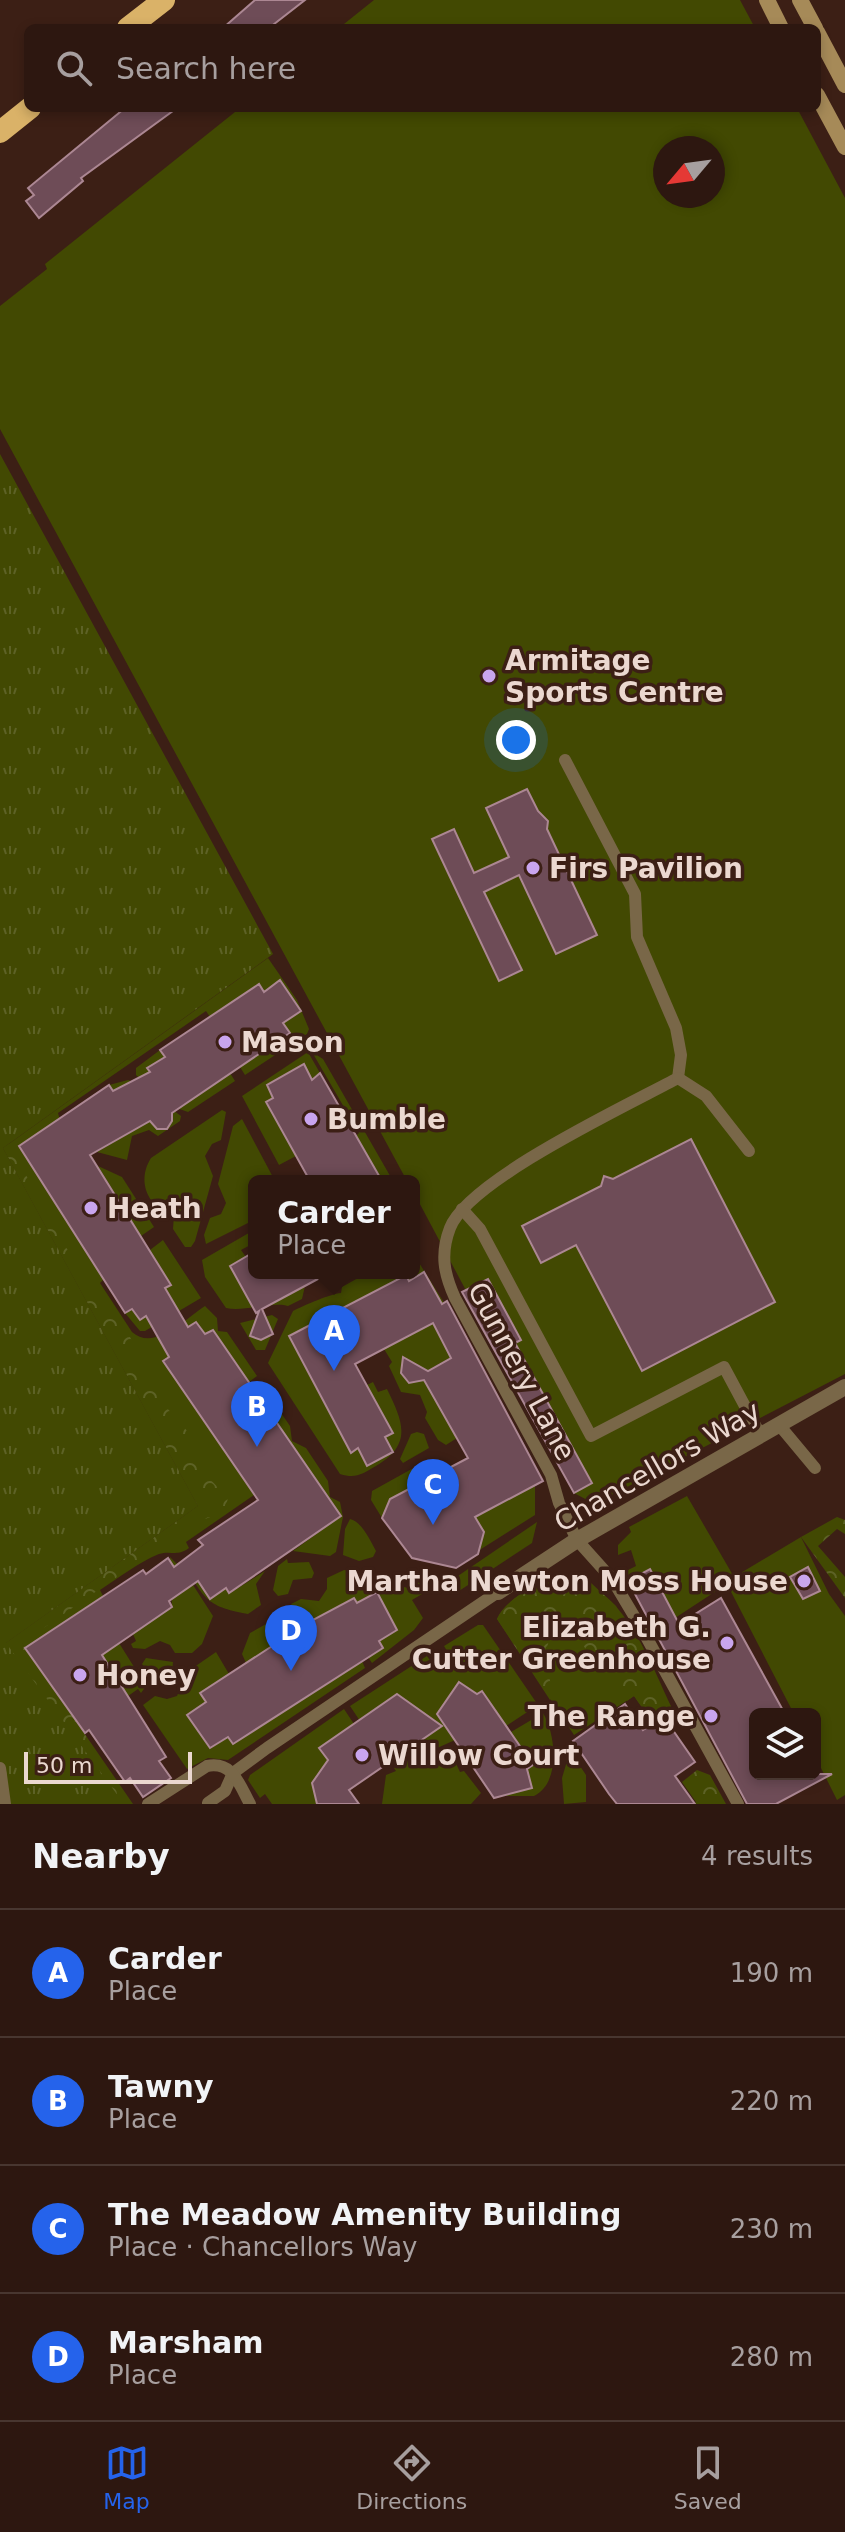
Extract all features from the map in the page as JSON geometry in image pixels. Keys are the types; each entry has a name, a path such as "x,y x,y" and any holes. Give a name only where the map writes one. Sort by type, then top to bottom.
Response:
{"highway":[{"path":"133,24 164,0"},
{"path":"0,132 25,112"}],"main road":[{"path":"767,0 779,24"},
{"path":"800,0 813,24"},
{"path":"821,39 845,85"},
{"path":"821,102 845,147"}],"street":[{"name":"Chancellors Way","path":"498,1592 577,1540 845,1387"}],"lane":[{"path":"565,760 635,894 637,937 676,1028 681,1055 678,1078 706,1096 749,1151"},
{"name":"Gunnery Lane","path":"678,1078 512,1169 462,1209 450,1226 443,1269 455,1298 551,1475 559,1503 577,1540 612,1579 738,1804"},
{"path":"462,1209 480,1229 591,1436 724,1367 761,1436"},
{"path":"780,1426 815,1468"},
{"path":"208,1803 225,1791 233,1773 419,1642 498,1592"},
{"path":"148,1804 207,1766 225,1765 233,1773 250,1804"},
{"path":"0,1768 5,1804"}],"green space":[{"path":"374,0 740,0 753,24 344,24"},
{"name":"Armitage Sports Centre","path":"235,112 799,112 845,198 845,1374 600,1501 589,1501 574,1493 420,1204 420,1175 404,1175 0,429 0,306 47,269 45,264"},
{"path":"0,454 273,954 3,1148 198,1506 6,1643 124,1804 0,1804"},
{"path":"268,958 297,1000 309,1029 307,1034 245,1075 240,1067 289,1034 283,1023 300,1011 281,981 264,992 259,985 210,1017 206,1011 58,1113 104,1279 100,1283 132,1332 141,1337 159,1336 205,1306 217,1318 218,1331 227,1332 257,1376 249,1382 213,1330 205,1334 196,1322 162,1345 169,1357 163,1361 254,1495 186,1542 189,1548 159,1554 137,1565 100,1590 103,1596 25,1648 17,1636 198,1506 3,1148"},
{"path":"160,1050 165,1057 148,1069 171,1104 230,1073 235,1081 188,1112 168,1105 136,1075 136,1068"},
{"path":"308,1052 320,1073 312,1080 304,1064 267,1085 296,1156 279,1165 242,1096"},
{"path":"312,1052 323,1059 390,1175 379,1175 356,1136 359,1133"},
{"path":"128,1080 147,1090 181,1116 180,1121 158,1136 149,1130 132,1136 127,1160 97,1152 138,1128 109,1085"},
{"path":"222,1110 226,1112 221,1140 212,1144 205,1156 213,1176 195,1241 191,1247 185,1247 173,1229 174,1215 157,1206 148,1196 146,1170 151,1158"},
{"path":"242,1119 272,1175 248,1175 248,1223 206,1244 204,1235 210,1218 221,1214 226,1203 218,1184 233,1126"},
{"path":"9,1144 62,1241 97,1296 130,1337 167,1408 188,1432 207,1476 228,1498 220,1511 196,1522 22,1643 133,1804 0,1804 0,1647 198,1506 3,1148"},
{"path":"98,1166 122,1177 154,1227 141,1236"},
{"path":"248,1233 248,1246 241,1250 246,1257 230,1266 253,1307 226,1308 205,1277 202,1260"},
{"path":"163,1240 201,1298 140,1331 125,1313 132,1309 140,1320 172,1299 165,1288 171,1284 150,1250"},
{"path":"420,1264 450,1312 467,1348 432,1368 457,1438 446,1445 438,1440 425,1418 427,1412 420,1395 401,1392 389,1366 392,1362 384,1349 431,1324 408,1279 420,1279"},
{"path":"356,1279 400,1279 289,1336 351,1452 358,1448 367,1466 392,1452 385,1437 392,1432 367,1385 373,1382 378,1392 387,1389 400,1422 400,1441 388,1458 355,1476 340,1474 268,1363 293,1311 341,1293 342,1287"},
{"path":"305,1286 302,1299 288,1306 259,1307 274,1303"},
{"path":"272,1315 278,1319 265,1350 256,1350 240,1323"},
{"path":"268,1394 290,1426 292,1441 306,1448 328,1481 330,1497 340,1502 343,1517 336,1552 330,1556 293,1551 341,1516 260,1399"},
{"path":"411,1434 424,1434 429,1448 403,1463 400,1459"},
{"path":"417,1466 425,1481 390,1499 382,1518 371,1500 372,1491"},
{"path":"535,1485 535,1515 478,1551 484,1532 475,1517"},
{"path":"687,1496 734,1577 801,1537 829,1594 845,1616 845,1795 837,1800 821,1768 821,1708 791,1708 727,1584 675,1618 649,1569 628,1581 622,1573 636,1566 631,1550 618,1555 618,1545 631,1532 629,1527"},
{"path":"837,1517 845,1520 845,1534 837,1529 818,1546 845,1577 845,1598 801,1537"},
{"path":"350,1519 368,1537 376,1551 373,1557 359,1561 343,1555 345,1529"},
{"path":"537,1522 532,1543 459,1591 452,1580"},
{"path":"170,1557 184,1571 213,1616 202,1644 192,1653 175,1653 170,1645 160,1641 145,1649 133,1648 131,1644 136,1641 133,1634 172,1607"},
{"path":"287,1559 288,1563 309,1562 314,1573 312,1578 293,1580 288,1594 278,1596 273,1590 278,1566"},
{"path":"185,1560 210,1599 226,1588 230,1593 265,1571 256,1584 261,1605 248,1614 214,1604 196,1584 182,1562"},
{"path":"344,1570 397,1577 395,1585 413,1589 416,1582 434,1587 412,1600 423,1618 414,1630 372,1663 368,1657 383,1648 379,1641 397,1630 377,1593 357,1603 353,1598 309,1622 300,1607 291,1604 301,1599 319,1601 327,1589 327,1578"},
{"path":"569,1578 589,1585 607,1597 622,1614 647,1654 676,1716 670,1725 663,1716 653,1723 634,1696 574,1735 497,1619 509,1603 528,1590 549,1581"},
{"path":"569,1578 590,1582 616,1606 676,1716 670,1725 663,1716 653,1723 634,1696 627,1701 574,1634 549,1641 543,1659 554,1693 550,1700 497,1619 509,1603 528,1590 549,1581"},
{"path":"282,1615 279,1618 288,1636 246,1663 242,1654 250,1633"},
{"path":"483,1625 538,1705 506,1726 483,1691 441,1720 455,1740 435,1749 411,1752 408,1749 429,1717 400,1696 360,1721 350,1706 427,1656 436,1669 452,1659 444,1646"},
{"path":"119,1643 146,1686 141,1693 138,1689 128,1696 102,1655"},
{"path":"216,1652 229,1674 200,1693 206,1702 188,1715 211,1748 228,1737 233,1743 362,1661 365,1668 228,1760 208,1758 187,1769 143,1705 155,1696 167,1699 177,1696 187,1672"},
{"path":"146,1658 173,1662 172,1672 155,1681 142,1664"},
{"path":"344,1709 354,1724 320,1748 328,1760 312,1783 317,1804 272,1804 265,1794 260,1798 248,1780 250,1775"},
{"path":"543,1713 553,1745 554,1758 549,1780 543,1790 534,1796 503,1796 532,1787 527,1769 532,1764 511,1732"},
{"path":"450,1751 460,1772 464,1771 481,1793 471,1804 382,1804 386,1775 396,1771 394,1768 415,1757 432,1757"},
{"path":"570,1751 586,1775 586,1802 564,1804 562,1778"},
{"path":"697,1770 710,1775 726,1804 694,1804 696,1802 682,1782"}],"building":[{"path":"255,0 305,0 274,24 228,24"},
{"path":"120,112 172,112 81,178 83,181 39,218 26,201 34,195 28,188"},
{"name":"Firs Pavilion","path":"527,789 538,811 548,821 547,829 597,935 556,954 519,875 484,892 522,970 499,981 432,839 454,829 474,873 509,857 486,808"},
{"path":"280,980 301,1011 283,1023 290,1033 172,1113 167,1129 157,1129 150,1121 90,1155 171,1285 165,1288 188,1327 196,1322 205,1334 213,1330 341,1516 229,1593 226,1588 210,1599 198,1581 169,1601 172,1607 102,1655 166,1757 159,1761 171,1778 143,1797 130,1778 125,1782 89,1730 85,1733 25,1648 143,1570 146,1574 168,1558 174,1567 203,1545 198,1540 258,1500 163,1361 169,1357 146,1316 140,1320 132,1309 125,1313 19,1146 109,1085 113,1091 150,1072 147,1068 165,1057 160,1050 259,984 264,992"},
{"name":"Bumble","path":"304,1064 312,1080 320,1073 379,1175 307,1175 266,1102 273,1098 267,1085"},
{"path":"691,1139 775,1302 642,1371 576,1245 541,1263 522,1226 601,1186 604,1176 613,1179"},
{"path":"248,1256 248,1279 318,1279 262,1309 273,1334 261,1340 250,1336 259,1311 256,1313 230,1266"},
{"path":"424,1272 442,1304 447,1301 543,1481 475,1517 484,1532 478,1554 456,1568 412,1558 382,1518 390,1499 468,1458 424,1380 409,1383 401,1373 403,1357 428,1371 451,1358 433,1323 355,1364 393,1433 385,1437 393,1452 367,1466 358,1448 351,1453 289,1336 398,1279 420,1279"},
{"path":"488,1279 521,1340 515,1343 592,1483 574,1493 462,1292"},
{"name":"Martha Newton Moss House","path":"808,1567 820,1591 803,1599 790,1577"},
{"path":"650,1569 679,1624 721,1598 782,1708 749,1708 749,1780 821,1780 776,1804 747,1804 628,1581"},
{"path":"377,1592 397,1630 379,1641 383,1648 233,1744 228,1737 210,1748 187,1715 206,1702 200,1693 309,1622 354,1598 357,1603"},
{"name":"Willow Court","path":"459,1682 477,1694 482,1691 533,1765 527,1769 532,1788 494,1798 437,1714"},
{"name":"Willow Court","path":"397,1694 442,1726 349,1790 359,1804 317,1804 312,1783 328,1760 319,1748"},
{"path":"625,1704 643,1730 663,1716 695,1762 675,1776 695,1804 617,1804 609,1794 573,1741"}],"place":[{"name":"Armitage Sports Centre","path":"489,676"},
{"name":"Firs Pavilion","path":"533,868"},
{"name":"Mason","path":"225,1042"},
{"name":"Bumble","path":"311,1119"},
{"name":"Heath","path":"91,1208"},
{"name":"Carder","path":"334,1371"},
{"name":"Tawny","path":"257,1447"},
{"name":"The Meadow Amenity Building","path":"433,1525"},
{"name":"Martha Newton Moss House","path":"804,1581"},
{"name":"Elizabeth G. Cutter Greenhouse","path":"727,1643"},
{"name":"Marsham","path":"291,1671"},
{"name":"Honey","path":"80,1675"},
{"name":"The Range","path":"711,1716"},
{"name":"Willow Court","path":"362,1755"}]}
